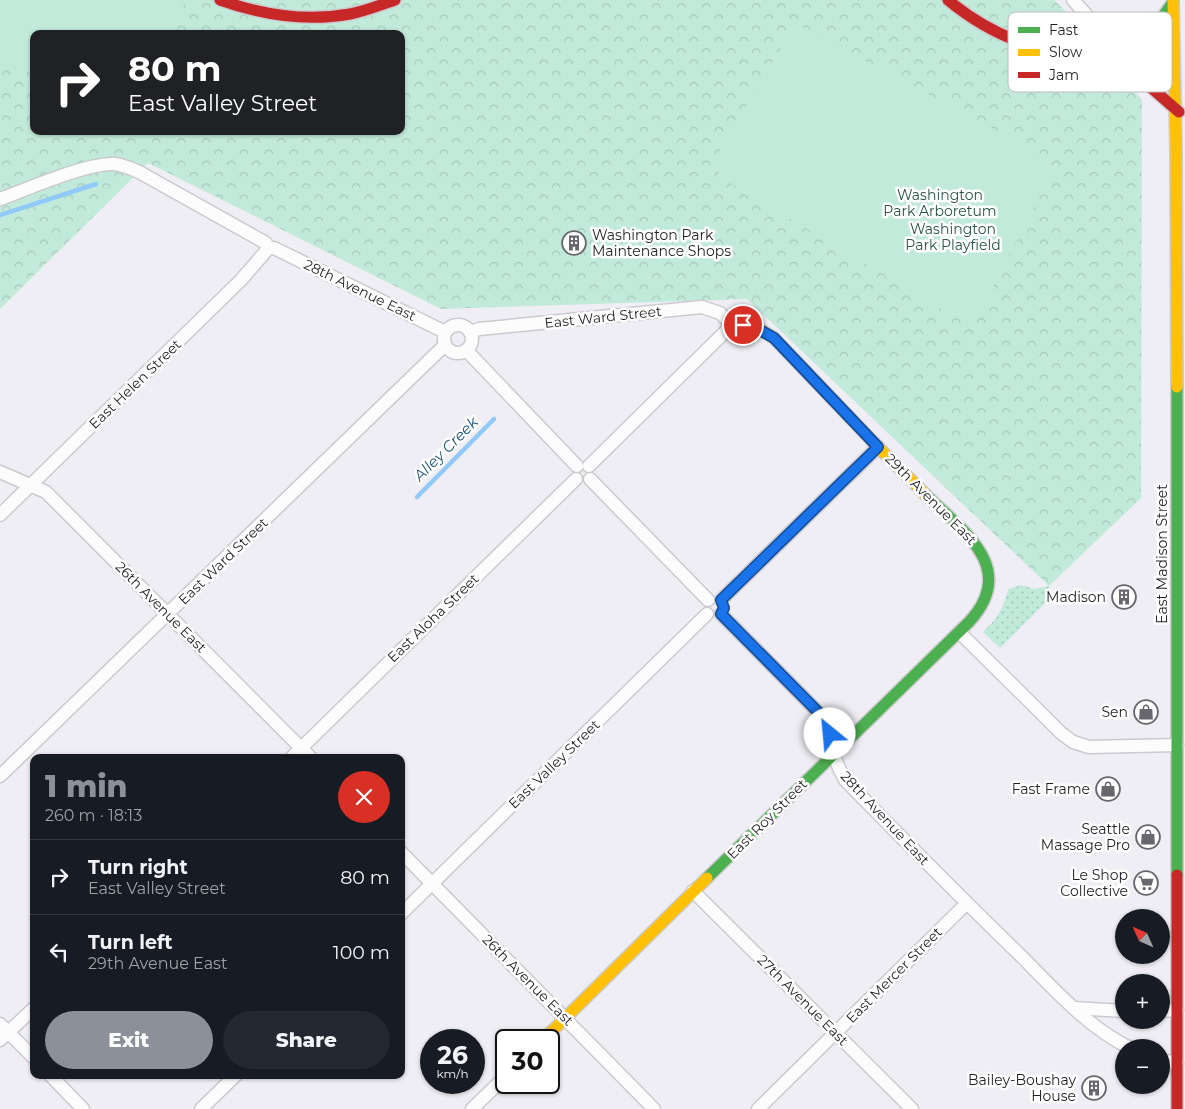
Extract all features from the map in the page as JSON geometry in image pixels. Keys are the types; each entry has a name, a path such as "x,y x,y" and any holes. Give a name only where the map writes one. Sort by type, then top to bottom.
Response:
{"main road":[{"path":"220,0 263,12 301,17 350,14 395,0"},
{"path":"948,0 975,21 993,32 1008,38"},
{"path":"1166,12 1173,1"},
{"name":"East Madison Street","path":"1173,1 1176,193 1177,745 1181,832 1178,1010 1181,1065 1177,1109"},
{"path":"1158,92 1185,118"},
{"path":"1176,193 1185,183"},
{"name":"29th Avenue East","path":"732,324 753,326 774,338 878,447 978,546 986,561 990,578 988,597"},
{"name":"East Roy Street","path":"554,1029 833,754 960,632 977,614 988,597"}],"street":[{"path":"1073,0 1084,12"},
{"name":"28th Avenue East","path":"0,199 101,164 116,164 132,168 269,247 445,339"},
{"name":"East Helen Street","path":"0,515 241,280 269,247"},
{"name":"East Ward Street","path":"470,332 479,329 702,307 720,313 732,324"},
{"name":"East Aloha Street","path":"295,754 580,470 732,324"},
{"path":"455,325 464,326 470,332 471,343 466,350 455,352 450,350 445,339 455,325"},
{"name":"East Ward Street","path":"0,776 168,614 445,339"},
{"path":"466,350 580,470 583,482 590,479 708,600"},
{"path":"721,600 878,447"},
{"name":"26th Avenue East","path":"0,472 46,492 307,754"},
{"path":"713,598 721,600 724,608 721,614 714,617 707,614 704,607 708,600 713,598"},
{"name":"East Valley Street","path":"405,910 707,614"},
{"name":"28th Avenue East","path":"721,614 826,720 833,754 845,780 966,904 1074,1008 1115,1040"},
{"path":"960,632 1061,733 1073,742 1089,747 1177,745"},
{"name":"26th Avenue East","path":"405,856 654,1109"},
{"name":"27th Avenue East","path":"693,891 912,1109"},
{"name":"East Mercer Street","path":"758,1109 966,904"},
{"path":"1074,1008 1115,1010"},
{"path":"1170,1010 1178,1010"},
{"path":"30,1011 3,1032 30,1055"},
{"path":"54,1079 84,1109"},
{"path":"201,1109 232,1079"},
{"path":"472,1109 495,1087"}],"green space":[{"name":"Washington Park Arboretum","path":"0,0 1054,0 1066,12 1008,12 1008,92 1135,92 1142,100 1141,498 1049,586 747,299 441,309 148,163 0,309"},
{"path":"0,0 174,0 184,4 172,30 30,30 30,72 0,69"},
{"name":"Washington Park Playfield","path":"795,24 1049,158 1053,170 972,327 730,183 719,174 716,160 721,148"},
{"path":"1020,585 1035,589 1049,586 1050,598 1000,648 983,632 999,613 1008,589"}],"waterway":[{"path":"0,215 96,184"},
{"name":"Alley Creek","path":"417,497 494,419"}],"traffic: fast":[{"path":"1166,12 1173,2"},
{"path":"1177,387 1177,875"},
{"path":"707,878 969,622 983,603 989,584 987,568 980,552 955,522 925,494"}],"traffic: slow":[{"path":"1173,0 1177,387"},
{"path":"732,325 753,325 774,338 925,494"},
{"path":"554,1029 707,878"}],"traffic: jam":[{"path":"220,0 252,10 301,17 356,13 395,0"},
{"path":"948,0 975,20 1008,37"},
{"path":"1156,92 1179,112"},
{"path":"1177,875 1177,1109"}],"place":[{"name":"Washington Park Maintenance Shops","path":"574,243"},
{"name":"Madison","path":"1124,597"},
{"name":"Sen","path":"1146,712"},
{"name":"Fast Frame","path":"1108,789"},
{"name":"Seattle Massage Pro","path":"1148,837"},
{"name":"Le Shop Collective","path":"1146,883"},
{"name":"Bailey-Boushay House","path":"1094,1088"}],"route":[{"path":"743,325 753,326 774,338 878,447 721,600 724,604 724,610 721,614 826,720 830,734"}]}
